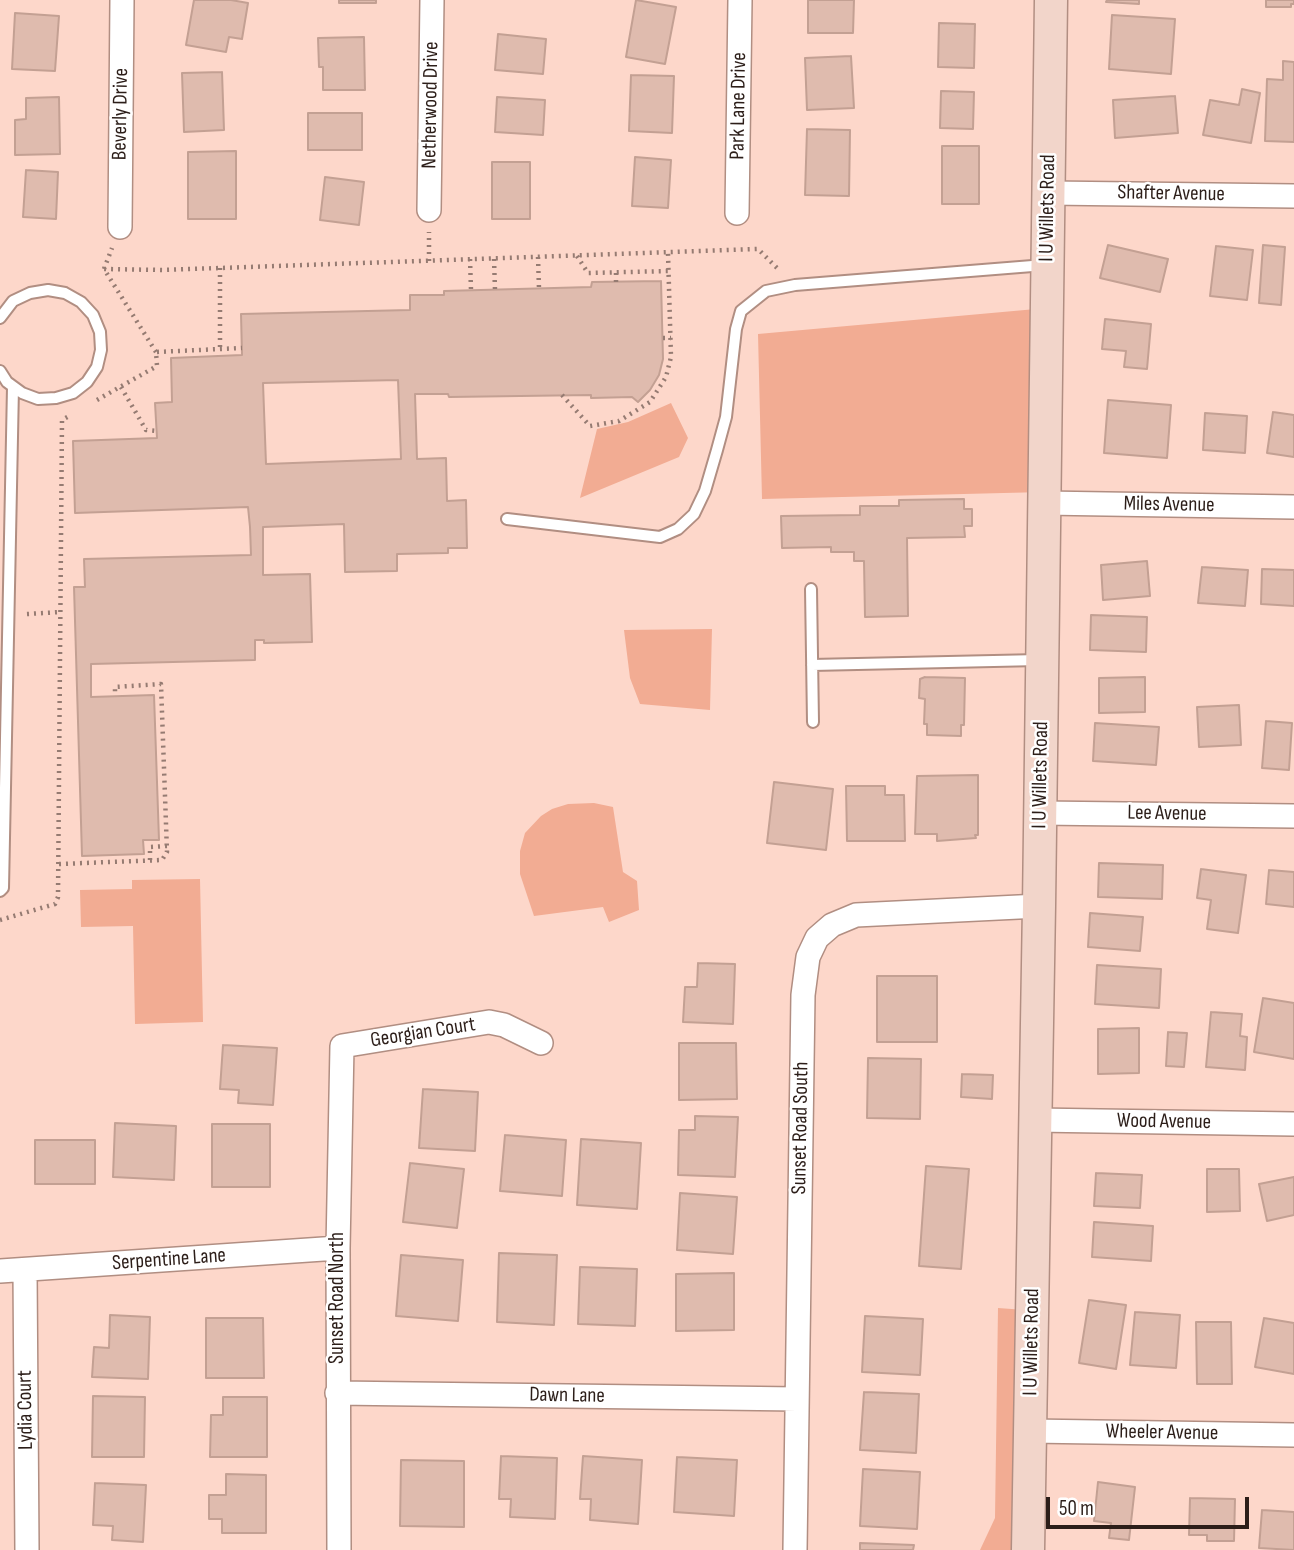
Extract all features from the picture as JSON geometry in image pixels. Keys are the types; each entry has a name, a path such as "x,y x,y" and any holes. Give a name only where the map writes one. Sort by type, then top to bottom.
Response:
{"main road":[{"name":"I U Willets Road","path":"1028,1550 1051,0"}],"street":[{"name":"Beverly Drive","path":"120,227 122,0"},
{"name":"Netherwood Drive","path":"429,210 432,0"},
{"name":"Park Lane Drive","path":"737,213 740,0"},
{"name":"Shafter Avenue","path":"1049,192 1294,196"},
{"name":"Miles Avenue","path":"1044,503 1294,507"},
{"name":"Lee Avenue","path":"1041,813 1294,816"},
{"name":"Sunset Road South","path":"795,1550 803,980 808,957 817,938 832,925 856,915 1039,906"},
{"name":"Georgian Court","path":"342,1046 489,1022 504,1025 541,1043"},
{"name":"Sunset Road North","path":"338,1550 338,1248 342,1046"},
{"name":"Wood Avenue","path":"1035,1120 1294,1124"},
{"name":"Serpentine Lane","path":"0,1271 338,1248"},
{"name":"Lydia Court","path":"25,1270 27,1550"},
{"name":"Dawn Lane","path":"337,1393 797,1399"},
{"name":"Wheeler Avenue","path":"1030,1431 1294,1434"}],"lane":[{"path":"507,519 660,537 678,529 694,514 705,491 718,450 726,417 736,329 741,311 765,291 795,285 1048,265"},
{"path":"0,318 13,302 30,293 48,290 65,293 81,302 93,316 100,332 101,350 97,367 87,382 73,393 56,398 38,399 22,393 13,387 0,371"},
{"path":"0,891 3,888 13,387"},
{"path":"811,589 813,722"},
{"path":"812,664 1042,660"}],"path":[{"path":"86,407 157,366 156,352 104,269 219,268 758,249 795,285"},
{"path":"562,396 590,426 618,421 650,402 666,377 671,357 668,253"},
{"path":"576,256 588,272 669,271"},
{"path":"538,257 539,289"},
{"path":"470,259 471,290"},
{"path":"494,259 495,290"},
{"path":"219,268 220,349"},
{"path":"616,272 616,282"},
{"path":"663,338 671,338"},
{"path":"156,352 242,348"},
{"path":"121,387 146,430 157,430"},
{"path":"0,920 55,904 58,897 62,420 74,414"},
{"path":"9,615 61,612"},
{"path":"60,864 162,860 167,852 161,684 115,687 115,696"},
{"path":"150,860 150,847 167,846"}],"shaded area":[{"path":"1047,308 1044,492 762,499 758,334"},
{"path":"671,403 688,438 679,457 580,498 597,429 628,422"},
{"path":"712,629 710,710 640,704 630,678 624,630"},
{"path":"594,803 613,807 623,872 637,881 639,910 609,922 603,907 534,916 520,874 520,851 525,833 552,809 568,804"},
{"path":"200,879 203,1022 135,1024 133,926 81,927 80,890 132,889 132,880"},
{"path":"998,1308 1025,1310 1022,1550 980,1550 995,1518"}],"building":[{"path":"194,0 248,3 242,39 229,37 226,52 186,45"},
{"path":"339,0 376,0 376,3 339,3"},
{"path":"636,0 676,7 665,64 626,57"},
{"path":"808,0 854,0 853,33 808,33"},
{"path":"1139,0 1139,4 1106,2"},
{"path":"1266,0 1294,0 1294,4 1291,4 1291,7 1266,7"},
{"path":"15,13 59,16 55,71 12,69"},
{"path":"1112,15 1175,19 1171,74 1109,69"},
{"path":"939,23 975,24 974,68 938,67"},
{"path":"498,34 546,39 543,74 495,70"},
{"path":"364,37 365,90 323,90 323,67 319,67 318,38"},
{"path":"851,56 854,108 807,110 805,58"},
{"path":"1283,61 1294,62 1294,142 1265,141 1267,79 1283,80"},
{"path":"222,72 224,130 184,132 182,73"},
{"path":"631,75 674,76 672,133 629,131"},
{"path":"1242,89 1260,93 1251,143 1203,135 1210,100 1239,105"},
{"path":"941,91 974,92 973,129 940,128"},
{"path":"1175,96 1178,133 1115,138 1113,100"},
{"path":"59,97 60,154 15,155 15,120 26,119 26,98"},
{"path":"497,97 545,100 543,135 495,132"},
{"path":"308,113 362,113 362,150 308,150"},
{"path":"807,129 850,130 849,196 805,195"},
{"path":"942,146 979,146 979,204 942,204"},
{"path":"236,151 236,219 188,219 188,152"},
{"path":"635,157 671,160 668,208 632,206"},
{"path":"492,162 530,162 530,219 492,219"},
{"path":"26,170 58,172 56,219 23,217"},
{"path":"325,177 364,182 359,225 320,220"},
{"path":"1108,245 1168,259 1160,292 1100,278"},
{"path":"1263,245 1285,247 1281,305 1259,303"},
{"path":"1216,246 1253,250 1247,300 1210,296"},
{"path":"661,281 663,359 659,375 650,390 638,402 632,397 591,398 591,395 449,397 448,394 415,394 417,459 446,458 447,501 466,500 467,548 448,548 448,553 397,554 397,571 345,572 344,524 263,527 263,575 310,574 312,642 264,643 264,640 255,640 255,660 91,664 91,697 154,695 159,840 143,840 144,854 82,856 74,587 85,587 84,559 251,555 248,507 75,513 73,441 157,438 155,403 172,402 171,358 242,355 241,314 410,310 410,295 444,295 444,291 591,287 592,282","holes":["398,380 401,459 266,464 263,383"]},
{"path":"1105,319 1151,324 1147,369 1124,367 1126,351 1102,349"},
{"path":"1108,400 1171,405 1167,458 1104,453"},
{"path":"1273,412 1294,415 1294,457 1267,453"},
{"path":"1205,413 1247,416 1245,453 1203,450"},
{"path":"964,499 964,509 972,509 972,526 964,526 965,537 907,538 908,616 865,617 864,561 854,561 854,552 831,552 831,547 782,548 781,516 860,515 860,506 899,506 899,500"},
{"path":"1147,561 1150,596 1103,600 1101,565"},
{"path":"1202,567 1248,570 1245,606 1198,603"},
{"path":"1262,569 1294,570 1294,606 1261,604"},
{"path":"1091,615 1147,617 1146,652 1090,650"},
{"path":"1145,677 1145,712 1099,713 1099,678"},
{"path":"965,678 964,725 961,725 961,736 927,735 927,724 924,724 925,699 919,698 920,679"},
{"path":"1239,705 1241,745 1199,747 1197,707"},
{"path":"1266,721 1292,723 1289,770 1262,768"},
{"path":"1095,723 1159,727 1156,765 1093,761"},
{"path":"978,775 976,838 937,841 937,834 915,834 917,776"},
{"path":"774,782 833,789 826,850 767,843"},
{"path":"846,786 885,786 885,795 904,795 905,841 847,841"},
{"path":"1099,863 1163,865 1162,899 1098,897"},
{"path":"1201,869 1246,875 1238,933 1207,929 1211,900 1197,898"},
{"path":"1269,870 1294,872 1294,907 1266,904"},
{"path":"1090,913 1143,917 1140,951 1088,947"},
{"path":"698,963 735,964 733,1024 683,1022 685,987 697,987"},
{"path":"1097,965 1161,969 1159,1008 1095,1004"},
{"path":"877,976 937,976 937,1042 877,1042"},
{"path":"1263,998 1294,1003 1294,1059 1254,1052"},
{"path":"1211,1012 1242,1014 1240,1036 1247,1037 1245,1070 1206,1067"},
{"path":"1139,1028 1139,1073 1098,1074 1098,1029"},
{"path":"1168,1032 1187,1033 1184,1067 1166,1066"},
{"path":"679,1043 736,1043 737,1099 679,1100"},
{"path":"223,1045 277,1048 273,1105 238,1103 239,1090 220,1089"},
{"path":"868,1058 921,1059 920,1119 867,1118"},
{"path":"962,1074 993,1075 992,1099 961,1097"},
{"path":"423,1089 478,1092 475,1151 419,1148"},
{"path":"695,1116 738,1117 735,1177 678,1175 679,1130 695,1130"},
{"path":"115,1123 176,1126 174,1180 113,1177"},
{"path":"212,1124 270,1124 270,1187 212,1187"},
{"path":"505,1135 566,1140 562,1196 500,1191"},
{"path":"581,1139 641,1143 637,1209 577,1205"},
{"path":"35,1140 95,1140 95,1184 35,1184"},
{"path":"410,1163 464,1169 457,1228 403,1222"},
{"path":"926,1166 969,1169 961,1269 919,1266"},
{"path":"1207,1169 1239,1169 1240,1211 1207,1212"},
{"path":"1096,1173 1142,1175 1140,1208 1094,1206"},
{"path":"1294,1177 1294,1215 1267,1221 1259,1184"},
{"path":"680,1193 737,1197 733,1254 677,1250"},
{"path":"1094,1222 1153,1226 1151,1261 1092,1257"},
{"path":"499,1253 557,1255 554,1325 497,1322"},
{"path":"401,1255 463,1260 458,1321 396,1316"},
{"path":"580,1267 637,1269 635,1326 578,1324"},
{"path":"734,1273 734,1330 676,1331 676,1274"},
{"path":"1089,1300 1126,1305 1116,1369 1079,1363"},
{"path":"1135,1312 1180,1315 1176,1368 1130,1365"},
{"path":"110,1315 150,1317 148,1379 92,1377 94,1347 109,1348"},
{"path":"865,1316 923,1319 920,1375 862,1372"},
{"path":"206,1318 263,1318 264,1378 206,1378"},
{"path":"1264,1318 1294,1323 1294,1374 1255,1367"},
{"path":"1196,1322 1231,1322 1232,1384 1197,1384"},
{"path":"864,1392 919,1394 916,1453 860,1450"},
{"path":"93,1396 145,1397 144,1457 92,1457"},
{"path":"223,1397 267,1397 267,1457 210,1457 211,1415 223,1415"},
{"path":"501,1456 557,1458 555,1519 510,1517 511,1499 499,1499"},
{"path":"583,1456 642,1460 638,1524 590,1520 591,1499 580,1499"},
{"path":"677,1457 737,1460 734,1516 674,1512"},
{"path":"401,1460 464,1461 464,1527 400,1526"},
{"path":"863,1469 920,1472 917,1529 860,1526"},
{"path":"226,1474 266,1475 266,1533 222,1533 222,1519 209,1519 209,1495 226,1495"},
{"path":"1098,1482 1135,1487 1129,1540 1109,1538 1111,1523 1094,1521"},
{"path":"95,1483 146,1485 143,1542 112,1540 113,1526 93,1525"},
{"path":"1190,1498 1235,1499 1234,1541 1207,1541 1207,1535 1189,1535"},
{"path":"1262,1510 1294,1512 1294,1550 1259,1548"},
{"path":"860,1543 914,1545 913,1550 860,1550"}]}
